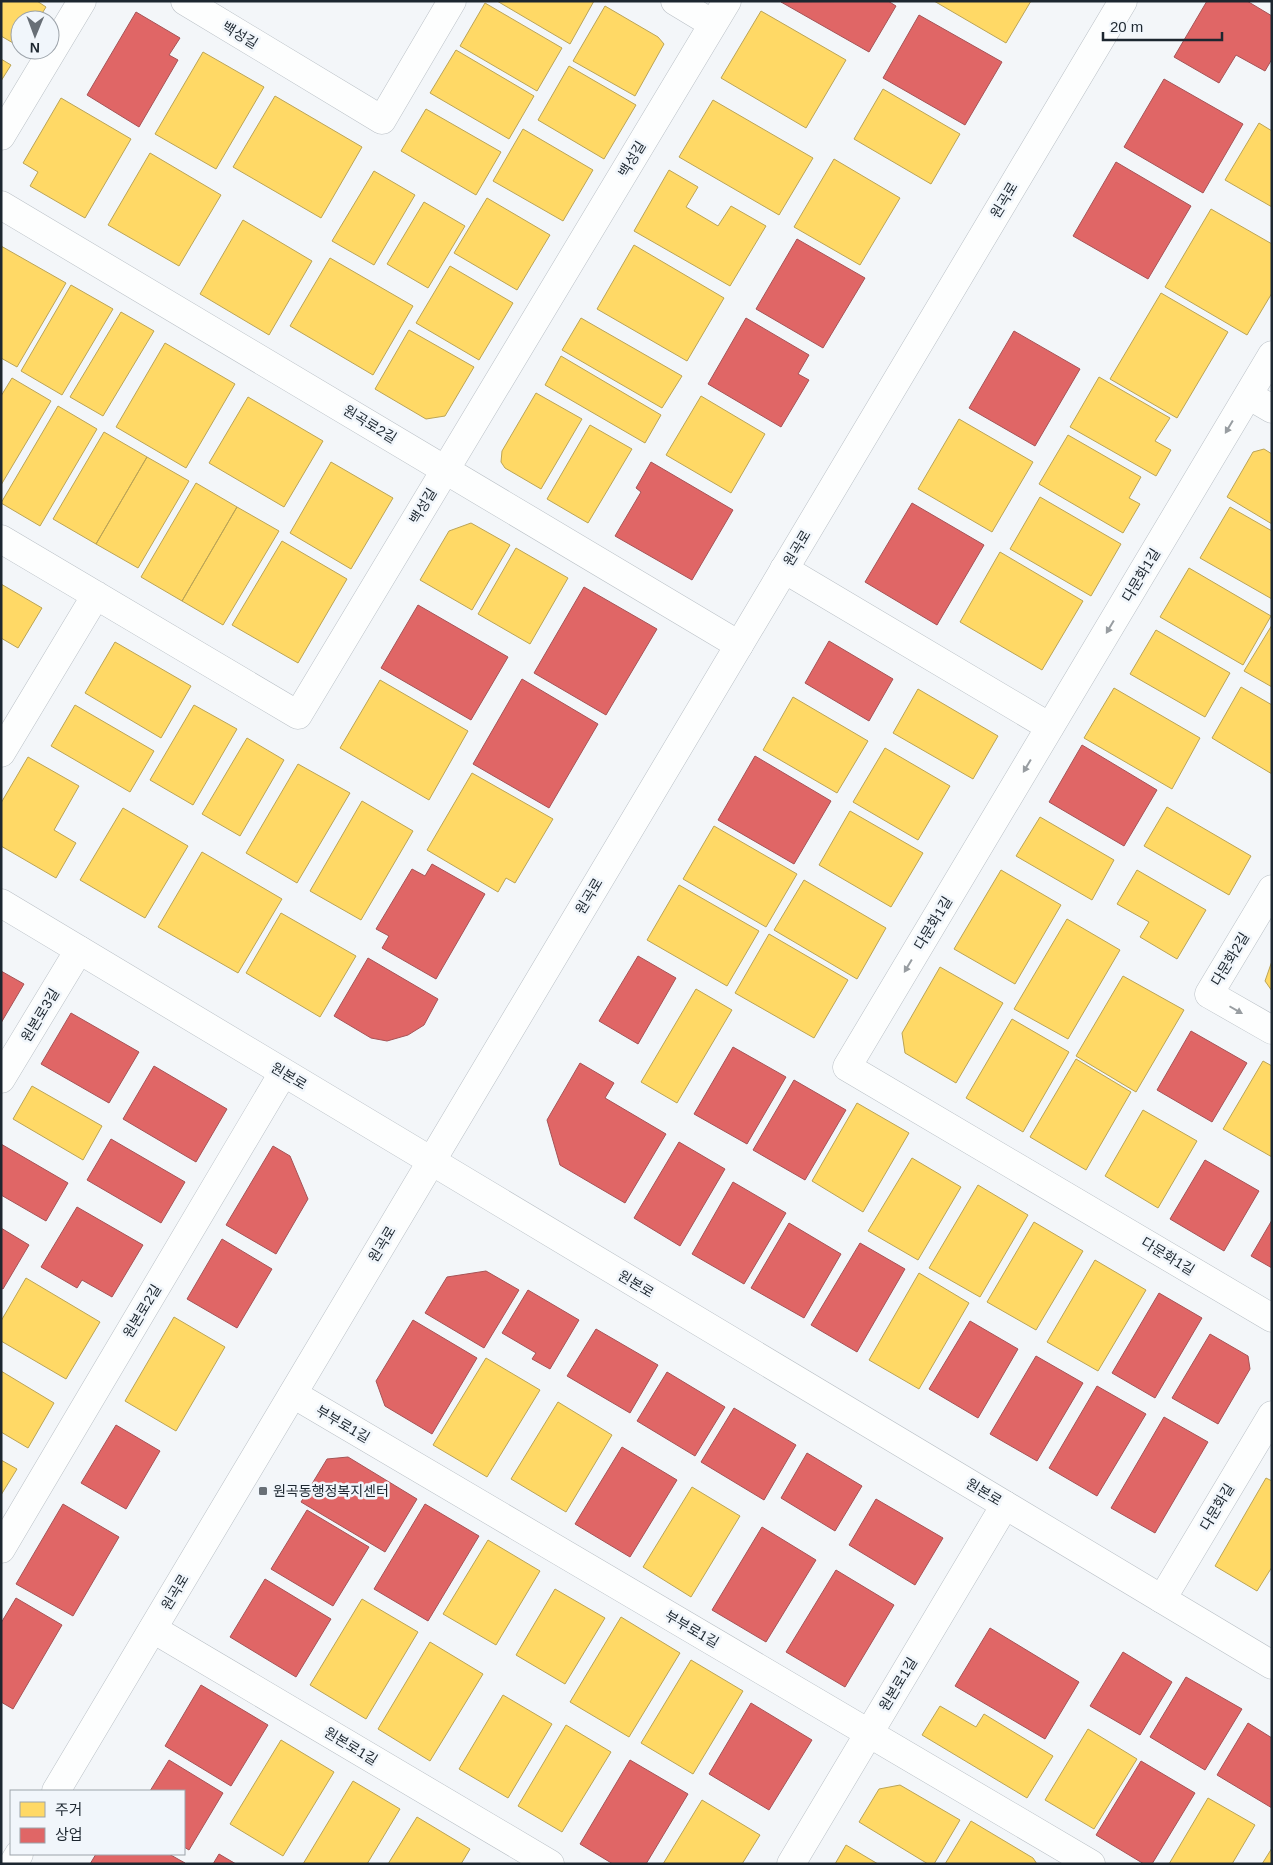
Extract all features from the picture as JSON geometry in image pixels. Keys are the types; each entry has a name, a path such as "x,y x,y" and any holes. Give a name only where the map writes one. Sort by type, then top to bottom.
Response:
{"street":[{"path":"1,136 82,1"},
{"name":"백성길","path":"185,1 382,120 452,1"},
{"path":"674,1 713,24"},
{"name":"백성길","path":"1,539 298,715 727,1"},
{"name":"원곡로","path":"57,1790 1123,1"},
{"name":"원곡로2길","path":"1,205 739,645"},
{"name":"다문화1길","path":"1272,355 847,1067 1272,1318"},
{"path":"1248,395 1272,409"},
{"path":"784,569 1050,727"},
{"path":"1,753 96,595"},
{"name":"다문화2길","path":"1272,889 1209,994 1272,1030"},
{"name":"원본로","path":"1,903 1272,1665"},
{"name":"원본로3길","path":"1,1079 79,950"},
{"name":"원본로2길","path":"1,1550 284,1073"},
{"name":"부부로1길","path":"293,1394 1091,1864"},
{"name":"다문화길","path":"1162,1599 1272,1415"},
{"name":"원본로1길","path":"791,1864 1005,1505"},
{"name":"원본로1길","path":"153,1629 550,1864"}],"building: 주거":[{"path":"1,1 37,1 46,7 44,10 10,10 10,41 1,36"},
{"path":"497,1 594,1 570,44"},
{"path":"934,1 1031,1 1006,43"},
{"path":"485,3 562,48 537,91 460,46"},
{"path":"605,6 658,37 664,44 635,96 573,61"},
{"path":"761,11 846,60 806,128 721,78"},
{"path":"456,50 534,96 509,139 430,93"},
{"path":"203,52 264,87 216,169 155,134"},
{"path":"1,59 11,65 1,81"},
{"path":"569,66 636,105 604,159 538,120"},
{"path":"883,89 960,134 931,184 854,139"},
{"path":"275,96 362,147 321,218 233,167"},
{"path":"61,98 131,139 85,218 30,186 38,172 23,163"},
{"path":"713,100 813,158 779,215 679,157"},
{"path":"426,109 501,152 476,195 401,151"},
{"path":"1259,123 1272,131 1272,207 1225,180"},
{"path":"523,129 593,170 563,221 493,181"},
{"path":"150,153 221,195 179,266 108,225"},
{"path":"834,159 900,198 860,265 794,227"},
{"path":"669,170 698,187 686,207 718,226 731,206 766,226 730,286 634,231"},
{"path":"374,171 415,195 374,265 332,241"},
{"path":"487,198 550,235 517,290 454,253"},
{"path":"424,202 465,226 428,288 387,264"},
{"path":"1211,209 1272,244 1272,293 1247,335 1165,287"},
{"path":"243,220 312,261 269,335 200,294"},
{"path":"634,245 724,298 687,361 597,309"},
{"path":"1,246 66,283 17,367 1,358"},
{"path":"330,258 413,306 373,375 290,326"},
{"path":"450,266 513,303 479,360 416,323"},
{"path":"71,285 113,309 62,395 21,371"},
{"path":"1161,293 1228,332 1177,418 1110,379"},
{"path":"121,312 154,331 103,416 70,397"},
{"path":"581,318 682,376 662,408 562,350"},
{"path":"409,330 474,367 445,416 426,419 375,389"},
{"path":"165,343 235,384 186,468 116,427"},
{"path":"561,356 661,415 645,443 545,385"},
{"path":"1099,377 1170,418 1155,441 1171,450 1156,476 1070,427"},
{"path":"12,378 51,401 1,485 1,396"},
{"path":"536,393 582,419 541,489 505,468 501,462 502,451"},
{"path":"701,396 765,434 731,493 666,455"},
{"path":"248,397 323,441 284,507 209,463"},
{"path":"58,406 97,429 40,526 1,503"},
{"path":"959,419 1033,462 992,532 918,489"},
{"path":"590,425 632,449 588,523 547,499"},
{"path":"104,432 147,457 96,544 53,519"},
{"path":"1068,435 1141,477 1129,498 1140,504 1123,533 1039,484"},
{"path":"1264,449 1272,454 1272,524 1227,497 1253,452"},
{"path":"147,457 189,481 138,568 96,544"},
{"path":"331,462 393,498 351,569 290,533"},
{"path":"196,483 237,507 182,601 141,577"},
{"path":"1040,497 1121,544 1091,596 1010,549"},
{"path":"237,507 279,531 223,625 182,601"},
{"path":"1230,507 1272,531 1272,599 1200,558"},
{"path":"471,523 510,545 472,610 420,580 449,531"},
{"path":"282,541 347,579 298,663 232,625"},
{"path":"516,548 568,578 530,644 478,614"},
{"path":"1000,552 1083,601 1042,670 960,622"},
{"path":"1189,568 1271,616 1243,665 1160,617"},
{"path":"1,584 42,608 18,648 1,638"},
{"path":"1272,625 1272,687 1244,671"},
{"path":"1156,630 1230,673 1205,717 1130,674"},
{"path":"115,642 191,686 161,738 85,693"},
{"path":"380,680 468,731 429,800 340,748"},
{"path":"1241,687 1272,705 1272,774 1212,738"},
{"path":"1114,688 1200,738 1172,789 1084,738"},
{"path":"918,689 998,736 973,779 893,733"},
{"path":"793,697 868,741 837,793 763,750"},
{"path":"75,705 154,751 130,792 51,746"},
{"path":"194,705 237,729 193,805 150,780"},
{"path":"247,738 284,760 240,836 202,814"},
{"path":"885,748 950,786 918,840 853,802"},
{"path":"28,757 79,786 54,830 76,843 56,878 1,846 1,803"},
{"path":"298,764 350,793 297,883 246,853"},
{"path":"472,773 553,819 515,883 506,878 498,892 427,850"},
{"path":"362,801 413,831 361,920 310,891"},
{"path":"1167,807 1251,856 1229,895 1144,846"},
{"path":"123,808 188,846 145,918 80,880"},
{"path":"850,811 923,853 891,907 819,865"},
{"path":"1040,817 1114,860 1092,900 1016,856"},
{"path":"714,826 797,874 766,927 683,879"},
{"path":"202,852 282,899 238,973 158,927"},
{"path":"1001,870 1061,905 1015,984 954,949"},
{"path":"1137,870 1206,910 1177,959 1140,937 1149,922 1117,904"},
{"path":"804,880 886,928 857,979 774,930"},
{"path":"679,885 759,931 727,986 647,940"},
{"path":"281,913 356,956 320,1017 246,973"},
{"path":"1067,919 1120,950 1068,1039 1014,1009"},
{"path":"769,934 848,980 814,1038 735,993"},
{"path":"1272,961 1272,991 1265,981"},
{"path":"940,967 1003,1003 956,1083 905,1053 902,1033"},
{"path":"1123,976 1184,1010 1136,1092 1076,1056"},
{"path":"696,989 732,1010 677,1103 641,1082"},
{"path":"1012,1019 1069,1052 1023,1132 966,1098"},
{"path":"1076,1059 1131,1092 1086,1170 1030,1137"},
{"path":"1263,1061 1272,1066 1272,1157 1223,1129"},
{"path":"32,1086 102,1126 83,1160 13,1119"},
{"path":"857,1103 909,1133 863,1212 812,1181"},
{"path":"1143,1110 1197,1141 1158,1208 1105,1176"},
{"path":"912,1158 961,1187 918,1260 868,1231"},
{"path":"978,1185 1028,1215 980,1297 929,1268"},
{"path":"1034,1222 1083,1251 1036,1330 987,1302"},
{"path":"1095,1260 1146,1290 1098,1371 1047,1342"},
{"path":"919,1273 969,1303 919,1389 869,1360"},
{"path":"26,1278 100,1322 66,1379 1,1341 1,1321"},
{"path":"174,1317 225,1347 176,1431 125,1401"},
{"path":"486,1358 540,1390 487,1477 433,1445"},
{"path":"1,1371 54,1403 28,1448 1,1432"},
{"path":"558,1402 612,1435 566,1512 511,1479"},
{"path":"1,1460 17,1469 1,1495"},
{"path":"1266,1478 1272,1481 1272,1567 1257,1591 1215,1566"},
{"path":"692,1487 740,1516 691,1597 643,1567"},
{"path":"488,1540 540,1571 496,1645 443,1614"},
{"path":"555,1589 605,1618 565,1684 516,1655"},
{"path":"362,1599 418,1632 366,1719 310,1685"},
{"path":"621,1617 680,1653 629,1737 570,1702"},
{"path":"430,1642 483,1674 430,1761 378,1729"},
{"path":"691,1660 743,1691 693,1774 641,1743"},
{"path":"503,1695 552,1724 508,1798 459,1769"},
{"path":"940,1706 976,1727 984,1714 1053,1756 1027,1798 922,1735"},
{"path":"566,1725 611,1752 562,1832 518,1806"},
{"path":"1088,1729 1137,1759 1094,1829 1045,1800"},
{"path":"281,1740 334,1772 283,1856 230,1824"},
{"path":"353,1781 400,1809 367,1864 303,1864"},
{"path":"900,1785 960,1820 934,1864 928,1864 859,1822 879,1789"},
{"path":"1208,1798 1255,1825 1232,1864 1169,1864"},
{"path":"702,1800 760,1835 742,1864 663,1864"},
{"path":"417,1817 470,1849 461,1864 388,1864"},
{"path":"971,1821 1033,1858 1037,1864 945,1864"},
{"path":"846,1845 878,1864 835,1864"},
{"path":"1272,1848 1272,1864 1262,1864"}],"building: 상업":[{"path":"888,1 896,6 869,52 781,2"},
{"path":"1207,1 1247,1 1272,16 1272,59 1265,71 1236,55 1219,83 1174,57"},
{"path":"136,12 180,38 169,55 178,60 139,127 87,95"},
{"path":"919,15 1002,62 965,125 883,78"},
{"path":"1164,79 1243,124 1203,193 1124,147"},
{"path":"1116,162 1191,206 1148,279 1073,236"},
{"path":"797,239 865,278 823,348 756,309"},
{"path":"746,318 809,355 798,374 809,380 781,427 708,384"},
{"path":"1014,331 1080,369 1035,446 969,408"},
{"path":"651,462 733,510 692,580 615,536 641,492 636,488"},
{"path":"912,503 984,545 937,625 865,582"},
{"path":"584,587 657,629 606,715 534,673"},
{"path":"418,605 508,657 471,720 381,668"},
{"path":"829,641 893,679 869,721 805,683"},
{"path":"522,679 598,724 549,808 473,764"},
{"path":"1082,745 1157,790 1124,846 1049,802"},
{"path":"755,756 831,801 794,864 718,820"},
{"path":"432,864 485,894 436,979 382,948 389,936 376,929 412,869 425,876"},
{"path":"638,956 676,978 638,1044 599,1021"},
{"path":"368,958 438,999 424,1025 408,1035 387,1041 371,1038 334,1016"},
{"path":"1,971 24,984 1,1023"},
{"path":"71,1013 139,1052 109,1103 41,1064"},
{"path":"1191,1031 1247,1063 1212,1122 1157,1090"},
{"path":"733,1047 786,1077 747,1144 694,1114"},
{"path":"580,1063 614,1083 605,1098 666,1134 625,1203 560,1165 547,1120"},
{"path":"154,1066 227,1109 196,1162 123,1119"},
{"path":"794,1080 846,1110 805,1180 753,1150"},
{"path":"111,1139 185,1182 161,1223 87,1180"},
{"path":"679,1142 725,1169 680,1246 634,1218"},
{"path":"1,1144 68,1183 46,1221 1,1195"},
{"path":"273,1146 290,1156 308,1199 276,1254 226,1225"},
{"path":"1205,1160 1259,1191 1224,1251 1170,1219"},
{"path":"733,1182 786,1213 744,1284 692,1254"},
{"path":"77,1207 143,1245 112,1297 82,1280 77,1288 41,1267"},
{"path":"1272,1220 1272,1268 1251,1256"},
{"path":"789,1223 841,1254 804,1318 751,1288"},
{"path":"1,1228 29,1245 3,1289 1,1288"},
{"path":"222,1239 272,1269 237,1328 187,1299"},
{"path":"860,1243 905,1269 857,1352 811,1325"},
{"path":"486,1271 519,1290 484,1348 425,1313 447,1277"},
{"path":"528,1290 579,1320 550,1369 532,1359 536,1353 502,1333"},
{"path":"1159,1293 1202,1318 1155,1398 1112,1373"},
{"path":"413,1320 477,1358 432,1434 385,1406 376,1381"},
{"path":"970,1321 1018,1349 978,1418 929,1389"},
{"path":"596,1329 658,1365 630,1413 567,1376"},
{"path":"1210,1334 1248,1356 1250,1369 1218,1424 1172,1398"},
{"path":"1036,1356 1083,1383 1037,1461 990,1434"},
{"path":"667,1372 725,1407 695,1456 637,1421"},
{"path":"1097,1386 1146,1414 1097,1496 1049,1468"},
{"path":"734,1408 796,1445 764,1500 701,1462"},
{"path":"1164,1417 1208,1442 1155,1533 1111,1508"},
{"path":"116,1425 160,1451 126,1509 81,1483"},
{"path":"622,1447 677,1480 630,1557 575,1524"},
{"path":"807,1453 862,1486 835,1531 781,1498"},
{"path":"348,1457 417,1499 385,1552 301,1502 327,1459"},
{"path":"876,1499 943,1538 915,1585 849,1545"},
{"path":"63,1504 119,1537 73,1616 16,1584"},
{"path":"425,1504 479,1536 428,1621 374,1589"},
{"path":"307,1510 369,1547 333,1606 271,1569"},
{"path":"762,1527 816,1560 766,1642 712,1610"},
{"path":"836,1570 894,1605 845,1687 786,1652"},
{"path":"265,1579 331,1619 296,1677 230,1637"},
{"path":"16,1598 62,1625 13,1709 1,1702 1,1623"},
{"path":"990,1628 1079,1682 1045,1739 955,1686"},
{"path":"1123,1652 1172,1682 1140,1735 1090,1706"},
{"path":"1186,1677 1242,1709 1205,1770 1150,1737"},
{"path":"201,1685 268,1725 231,1786 165,1746"},
{"path":"751,1703 812,1740 769,1810 709,1774"},
{"path":"1248,1723 1272,1738 1272,1808 1217,1775"},
{"path":"169,1760 223,1793 189,1850 185,1848 185,1790 151,1790"},
{"path":"630,1760 688,1794 646,1864 613,1864 580,1844"},
{"path":"1141,1761 1195,1793 1152,1864 1144,1864 1096,1835"},
{"path":"219,1854 236,1864 213,1864"},
{"path":"95,1855 171,1855 185,1863 90,1864"}],"place":[{"name":"원곡동행정복지센터","path":"263,1491"}]}
